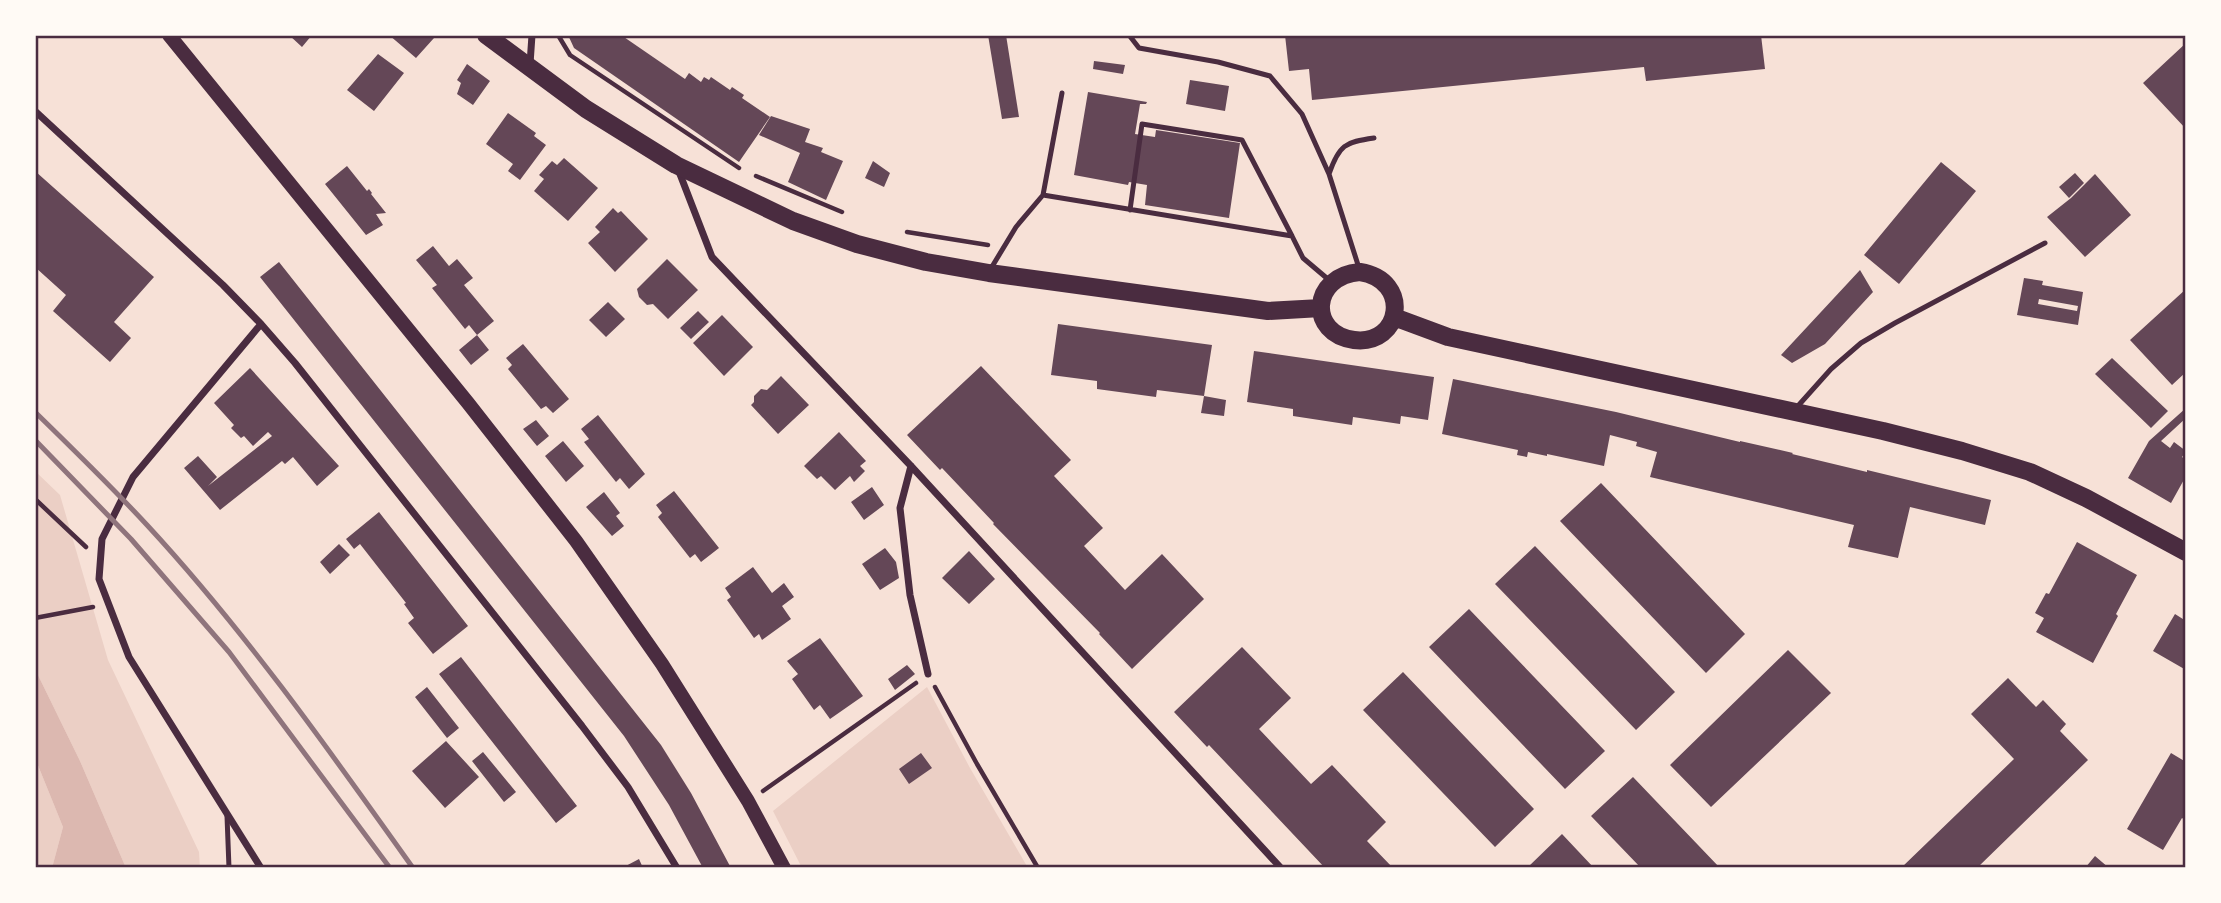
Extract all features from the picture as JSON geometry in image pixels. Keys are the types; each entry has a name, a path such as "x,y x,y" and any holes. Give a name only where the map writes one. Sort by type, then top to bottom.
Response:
{"main road":[{"path":"169,35 468,403 576,541 662,664 748,801 784,868"},
{"path":"486,35 586,109 676,165 793,220 856,244 926,262 989,273 1268,311 1321,308"},
{"path":"1360,272 1377,277 1391,289 1396,308 1394,317 1382,333 1363,340 1353,340 1328,326 1321,308 1325,290 1332,282 1340,276 1360,272"},
{"path":"1394,317 1448,337 1949,447 2030,472 2086,498 2186,552"}],"street":[{"path":"529,68 532,35"},
{"path":"35,111 223,285 304,374 582,726 628,787 677,868"},
{"path":"676,165 712,257 911,466 1281,868"},
{"path":"261,324 133,477 102,539 99,579 129,657 261,868"},
{"path":"911,466 900,508 910,595 928,674"}],"lane":[{"path":"1129,35 1139,48 1218,62 1270,76 1303,114 1329,174 1360,272"},
{"path":"989,273 1016,228 1043,195 1062,93"},
{"path":"1129,210 1142,124 1242,140 1303,258 1332,282"},
{"path":"1329,174 1335,157 1346,143 1374,138"},
{"path":"1043,195 1292,236"},
{"path":"1793,412 1831,369 1861,344 2045,243"},
{"path":"227,816 229,868"}],"path":[{"path":"558,35 570,55 742,170"},
{"path":"754,175 850,216"},
{"path":"900,231 1004,248"},
{"path":"35,499 100,559"},
{"path":"36,618 107,604"},
{"path":"748,801 928,674 1038,868"}],"shaded area":[{"path":"35,471 60,495 108,660 199,852 200,868 126,868 80,761 36,671"},
{"path":"35,664 126,868 52,868 63,827 35,758"},
{"path":"927,687 1028,868 802,868 773,811"},
{"path":"35,758 63,827 52,868 35,868"}],"building":[{"path":"289,35 312,35 302,47"},
{"path":"389,35 431,35 434,38 416,58"},
{"path":"568,35 621,35 685,79 689,73 701,82 704,77 709,80 711,77 730,90 732,87 744,95 742,98 770,117 739,162 574,48"},
{"path":"988,35 1006,35 1019,117 1002,119"},
{"path":"1285,35 1761,35 1765,69 1646,81 1644,67 1312,100 1309,69 1289,71"},
{"path":"2186,43 2186,129 2143,83"},
{"path":"378,54 404,73 374,111 347,90"},
{"path":"1094,61 1125,65 1123,74 1093,69"},
{"path":"467,64 490,81 473,105 457,94 461,83 457,80"},
{"path":"1190,80 1229,86 1225,111 1186,104"},
{"path":"1088,92 1147,102 1140,104 1135,134 1155,137 1156,130 1240,143 1229,218 1145,205 1147,185 1129,182 1128,185 1074,175"},
{"path":"508,113 536,133 534,136 546,145 520,180 508,171 513,164 486,144"},
{"path":"771,116 810,129 805,142 823,148 821,152 843,161 826,200 788,182 800,153 759,135"},
{"path":"564,158 598,188 568,221 534,191 544,179 539,175 552,161 557,165"},
{"path":"873,161 890,173 884,187 865,178"},
{"path":"1941,162 1976,191 1899,284 1864,255"},
{"path":"347,166 367,191 369,189 386,213 376,214 383,225 366,235 325,184"},
{"path":"35,171 154,277 114,322 131,338 110,362 53,311 66,295 35,267"},
{"path":"2075,173 2084,183 2069,198 2059,187"},
{"path":"2095,174 2131,215 2085,257 2047,217"},
{"path":"613,208 618,213 621,211 648,239 615,272 588,243 600,232 595,227"},
{"path":"433,246 449,266 457,259 473,278 464,285 494,321 477,335 469,325 465,329 432,288 437,285 416,260"},
{"path":"667,259 698,290 668,319 653,304 647,305 639,297 637,289"},
{"path":"279,262 661,745 691,793 731,868 703,868 669,805 624,736 260,277"},
{"path":"1860,270 1873,292 1825,344 1792,363 1781,355"},
{"path":"2024,278 2043,281 2042,285 2083,292 2078,325 2017,315","holes":["2039,299 2078,306 2077,311 2038,304"]},
{"path":"2186,289 2186,372 2172,385 2130,340"},
{"path":"608,302 625,319 606,337 589,320"},
{"path":"698,311 709,322 691,339 680,328"},
{"path":"722,315 753,347 724,376 693,343"},
{"path":"1058,324 1212,345 1204,396 1157,390 1156,397 1097,389 1097,381 1051,375"},
{"path":"477,335 489,350 471,365 459,350"},
{"path":"523,344 569,399 553,413 546,406 541,409 508,369 512,365 506,358"},
{"path":"1254,351 1434,377 1428,420 1401,416 1400,424 1353,417 1352,425 1293,416 1293,409 1247,402"},
{"path":"2112,358 2168,411 2151,428 2095,374"},
{"path":"981,366 1071,460 1054,476 1103,528 1084,546 1125,590 1162,554 1204,599 1132,669 942,468 940,470 907,435"},
{"path":"250,368 339,466 317,486 293,457 285,464 282,461 220,510 184,468 198,456 217,477 208,486 272,436 268,432 253,446 231,428 234,425 214,403"},
{"path":"781,376 809,405 778,434 751,405 754,396 761,389 767,390"},
{"path":"1453,379 1616,412 1991,500 1985,525 1910,507 1898,558 1848,547 1854,525 1650,477 1657,452 1636,446 1637,442 1610,435 1604,466 1547,454 1528,452 1527,457 1517,455 1518,450 1442,434"},
{"path":"1204,396 1226,400 1224,416 1201,413"},
{"path":"2186,408 2186,418 2161,441 2170,448 2174,442 2186,451 2182,457 2186,460 2186,476 2171,503 2128,478 2149,441"},
{"path":"598,415 645,474 629,489 620,478 616,482 584,442 589,439 581,429"},
{"path":"536,420 549,436 537,446 523,429"},
{"path":"839,432 866,461 860,466 865,471 854,482 850,476 835,490 821,476 817,479 804,466"},
{"path":"563,441 584,466 566,482 545,456"},
{"path":"1601,483 1745,634 1706,673 1560,521"},
{"path":"872,487 884,505 864,520 851,502"},
{"path":"674,491 719,548 701,562 695,554 690,558 658,517 662,513 656,505"},
{"path":"604,492 620,513 616,516 624,526 612,536 586,507"},
{"path":"379,512 468,626 433,654 408,623 414,618 404,604 406,603 360,544 354,549 346,539"},
{"path":"2077,542 2137,575 2093,663 2036,632 2044,618 2035,613 2046,593 2049,594"},
{"path":"339,544 350,555 330,574 320,562"},
{"path":"1535,546 1675,692 1636,730 1495,584"},
{"path":"885,548 896,562 899,578 880,590 862,564"},
{"path":"969,551 995,579 969,604 942,578"},
{"path":"753,567 772,593 784,583 794,597 782,606 791,619 762,640 759,634 754,638 727,600 731,597 725,588"},
{"path":"1469,609 1605,751 1565,789 1429,647"},
{"path":"2175,614 2186,621 2186,670 2153,651"},
{"path":"820,638 863,696 830,719 820,705 814,710 792,679 798,674 787,661"},
{"path":"1242,647 1291,698 1259,729 1311,784 1332,765 1386,822 1367,841 1393,868 1325,868 1209,745 1207,747 1174,712"},
{"path":"1788,650 1831,693 1711,807 1670,765"},
{"path":"461,657 577,806 556,823 439,674"},
{"path":"907,665 915,674 895,690 888,679"},
{"path":"1403,672 1534,809 1495,847 1363,710"},
{"path":"2008,678 2036,707 2043,700 2066,724 2060,731 2088,760 1977,868 1901,868 2014,759 1971,714"},
{"path":"427,687 459,728 447,738 415,697"},
{"path":"446,741 479,777 445,808 412,771"},
{"path":"483,752 516,792 504,802 472,761"},
{"path":"921,753 932,768 909,784 899,769"},
{"path":"2171,753 2186,762 2186,818 2182,818 2163,850 2127,829"},
{"path":"1633,777 1720,868 1641,868 1591,816"},
{"path":"1562,834 1594,868 1527,868"},
{"path":"2095,856 2109,868 2085,868"},
{"path":"639,859 643,868 622,868"}],"railway":[{"path":"35,412 133,510 218,607 318,736 413,868"},
{"path":"35,440 131,539 229,652 390,868"}]}
